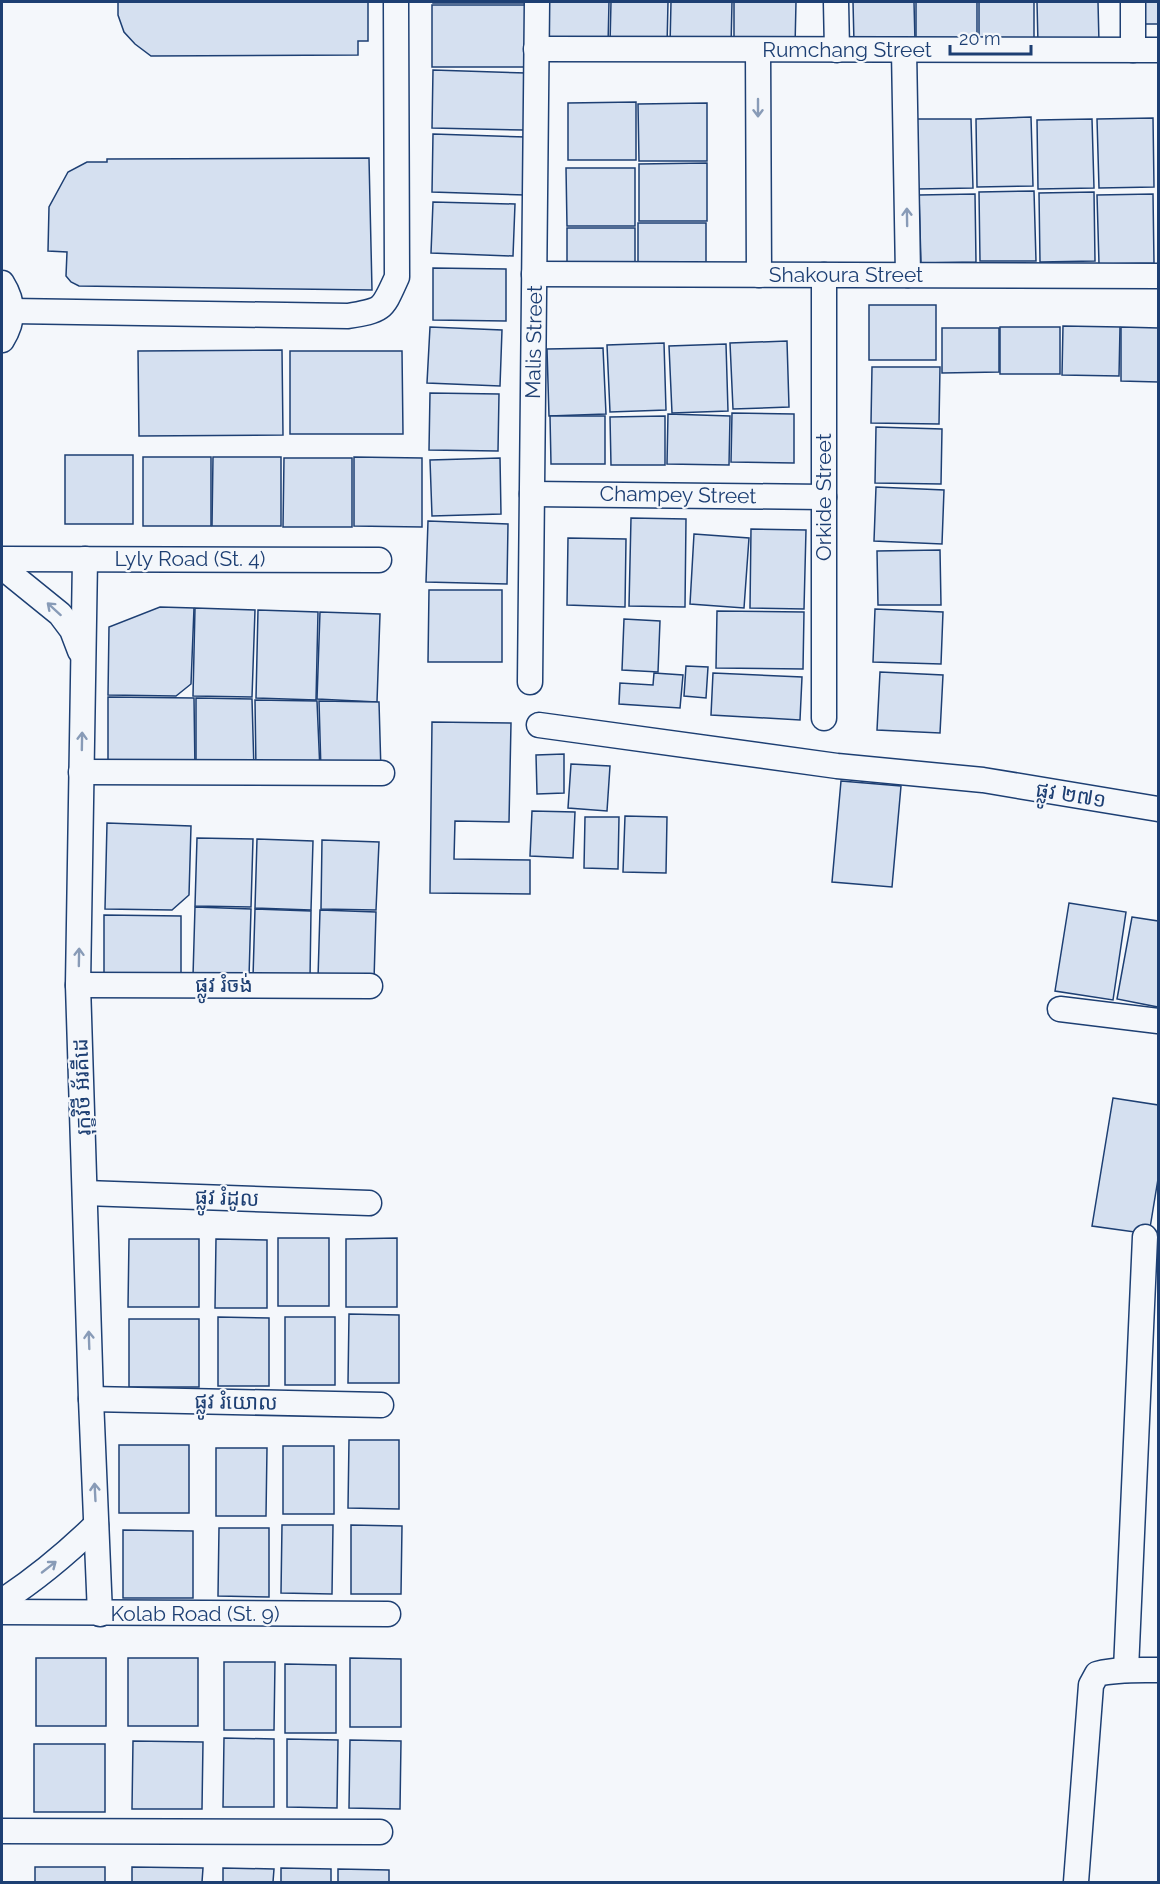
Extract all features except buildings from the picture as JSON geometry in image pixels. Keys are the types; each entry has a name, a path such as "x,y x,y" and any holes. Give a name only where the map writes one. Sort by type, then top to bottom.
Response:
{"street":[{"path":"12,311 348,316 375,312 384,305 397,277 396,2"},
{"name":"Malis Street","path":"530,682 537,2"},
{"path":"836,2 837,50"},
{"path":"1133,2 1133,50"},
{"name":"Rumchang Street","path":"536,50 1158,50"},
{"path":"758,50 759,275"},
{"path":"904,50 908,275"},
{"name":"Shakoura Street","path":"534,274 1158,276"},
{"name":"Orkide Street","path":"824,275 824,718"},
{"path":"2,283 9,297 12,311 9,326 2,340"},
{"name":"Champey Street","path":"532,494 824,497"},
{"name":"Lyly Road (St. 4)","path":"2,559 379,560"},
{"name":"រុក្ខវិថី អ័រគីដេ","path":"85,559 78,985 100,1614"},
{"path":"2,567 60,614 72,630 83,658"},
{"name":"ផ្លូវ ២៧១","path":"539,725 837,766 983,780 1158,809"},
{"path":"81,772 382,773"},
{"name":"ផ្លូវ រំចង់","path":"78,985 370,986"},
{"path":"1060,1009 1158,1021"},
{"name":"ផ្លូវ រំដូល","path":"85,1193 369,1203"},
{"path":"1126,1670 1150,1318 1145,1237"},
{"name":"ផ្លូវ រំយោល","path":"91,1399 381,1405"},
{"path":"2,1601 70,1551 96,1525"},
{"name":"Kolab Road (St. 9)","path":"2,1612 388,1614"},
{"path":"1077,1882 1091,1685 1096,1674 1126,1670 1158,1670"},
{"path":"2,1831 380,1832"}]}
